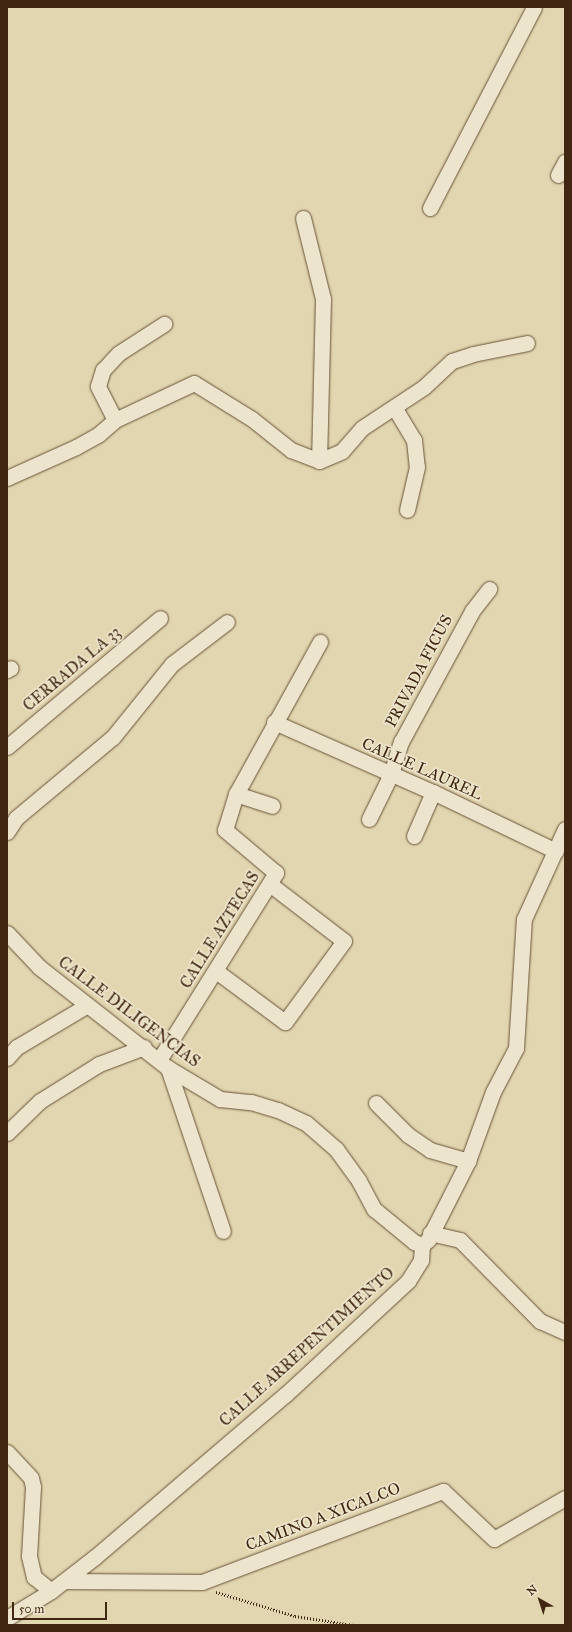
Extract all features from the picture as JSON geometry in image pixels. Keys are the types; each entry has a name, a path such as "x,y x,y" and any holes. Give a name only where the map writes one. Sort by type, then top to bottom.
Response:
{"street":[{"path":"430,208 534,7"},
{"path":"303,218 322,299 319,461"},
{"path":"115,420 98,386 103,370 119,353 164,324"},
{"path":"7,478 76,447 99,434 115,420 194,383 252,418 291,450 319,461 342,451 362,428 424,387 452,362 473,354 528,343"},
{"path":"394,407 414,440 417,467 407,510"},
{"name":"PRIVADA FICUS","path":"370,819 391,774 401,742 472,611 489,589"},
{"name":"CERRADA LA 33","path":"7,747 160,618"},
{"path":"7,832 16,818 113,737 172,664 227,622"},
{"name":"CALLE AZTECAS","path":"163,1064 216,971 271,885 276,873 225,830 236,794 274,722 320,642"},
{"name":"CALLE LAUREL","path":"274,722 433,792 556,851"},
{"path":"414,836 433,792"},
{"path":"236,794 272,806"},
{"name":"CALLE ARREPENTIMIENTO","path":"52,1591 285,1395 408,1281 421,1260 426,1239 468,1162 493,1092 516,1048 524,919 565,829"},
{"path":"216,971 285,1022 344,941 271,885"},
{"name":"CALLE DILIGENCIAS","path":"7,933 39,967 86,1006 144,1047 163,1064 220,1099 251,1102 278,1110 306,1123 336,1149 359,1181 374,1209 414,1242 426,1239 460,1240 540,1321 565,1332"},
{"path":"7,1058 17,1047 86,1006"},
{"path":"7,1133 40,1101 99,1064 144,1047"},
{"path":"163,1064 223,1231"},
{"path":"376,1103 408,1135 430,1150 468,1162"},
{"path":"7,1452 31,1478 33,1486 29,1556 34,1577 52,1591 7,1618"},
{"name":"CAMINO A XICALCO","path":"65,1581 202,1582 443,1491 494,1538 565,1498"}],"path":[{"path":"208,1589 295,1616 353,1625"}]}
